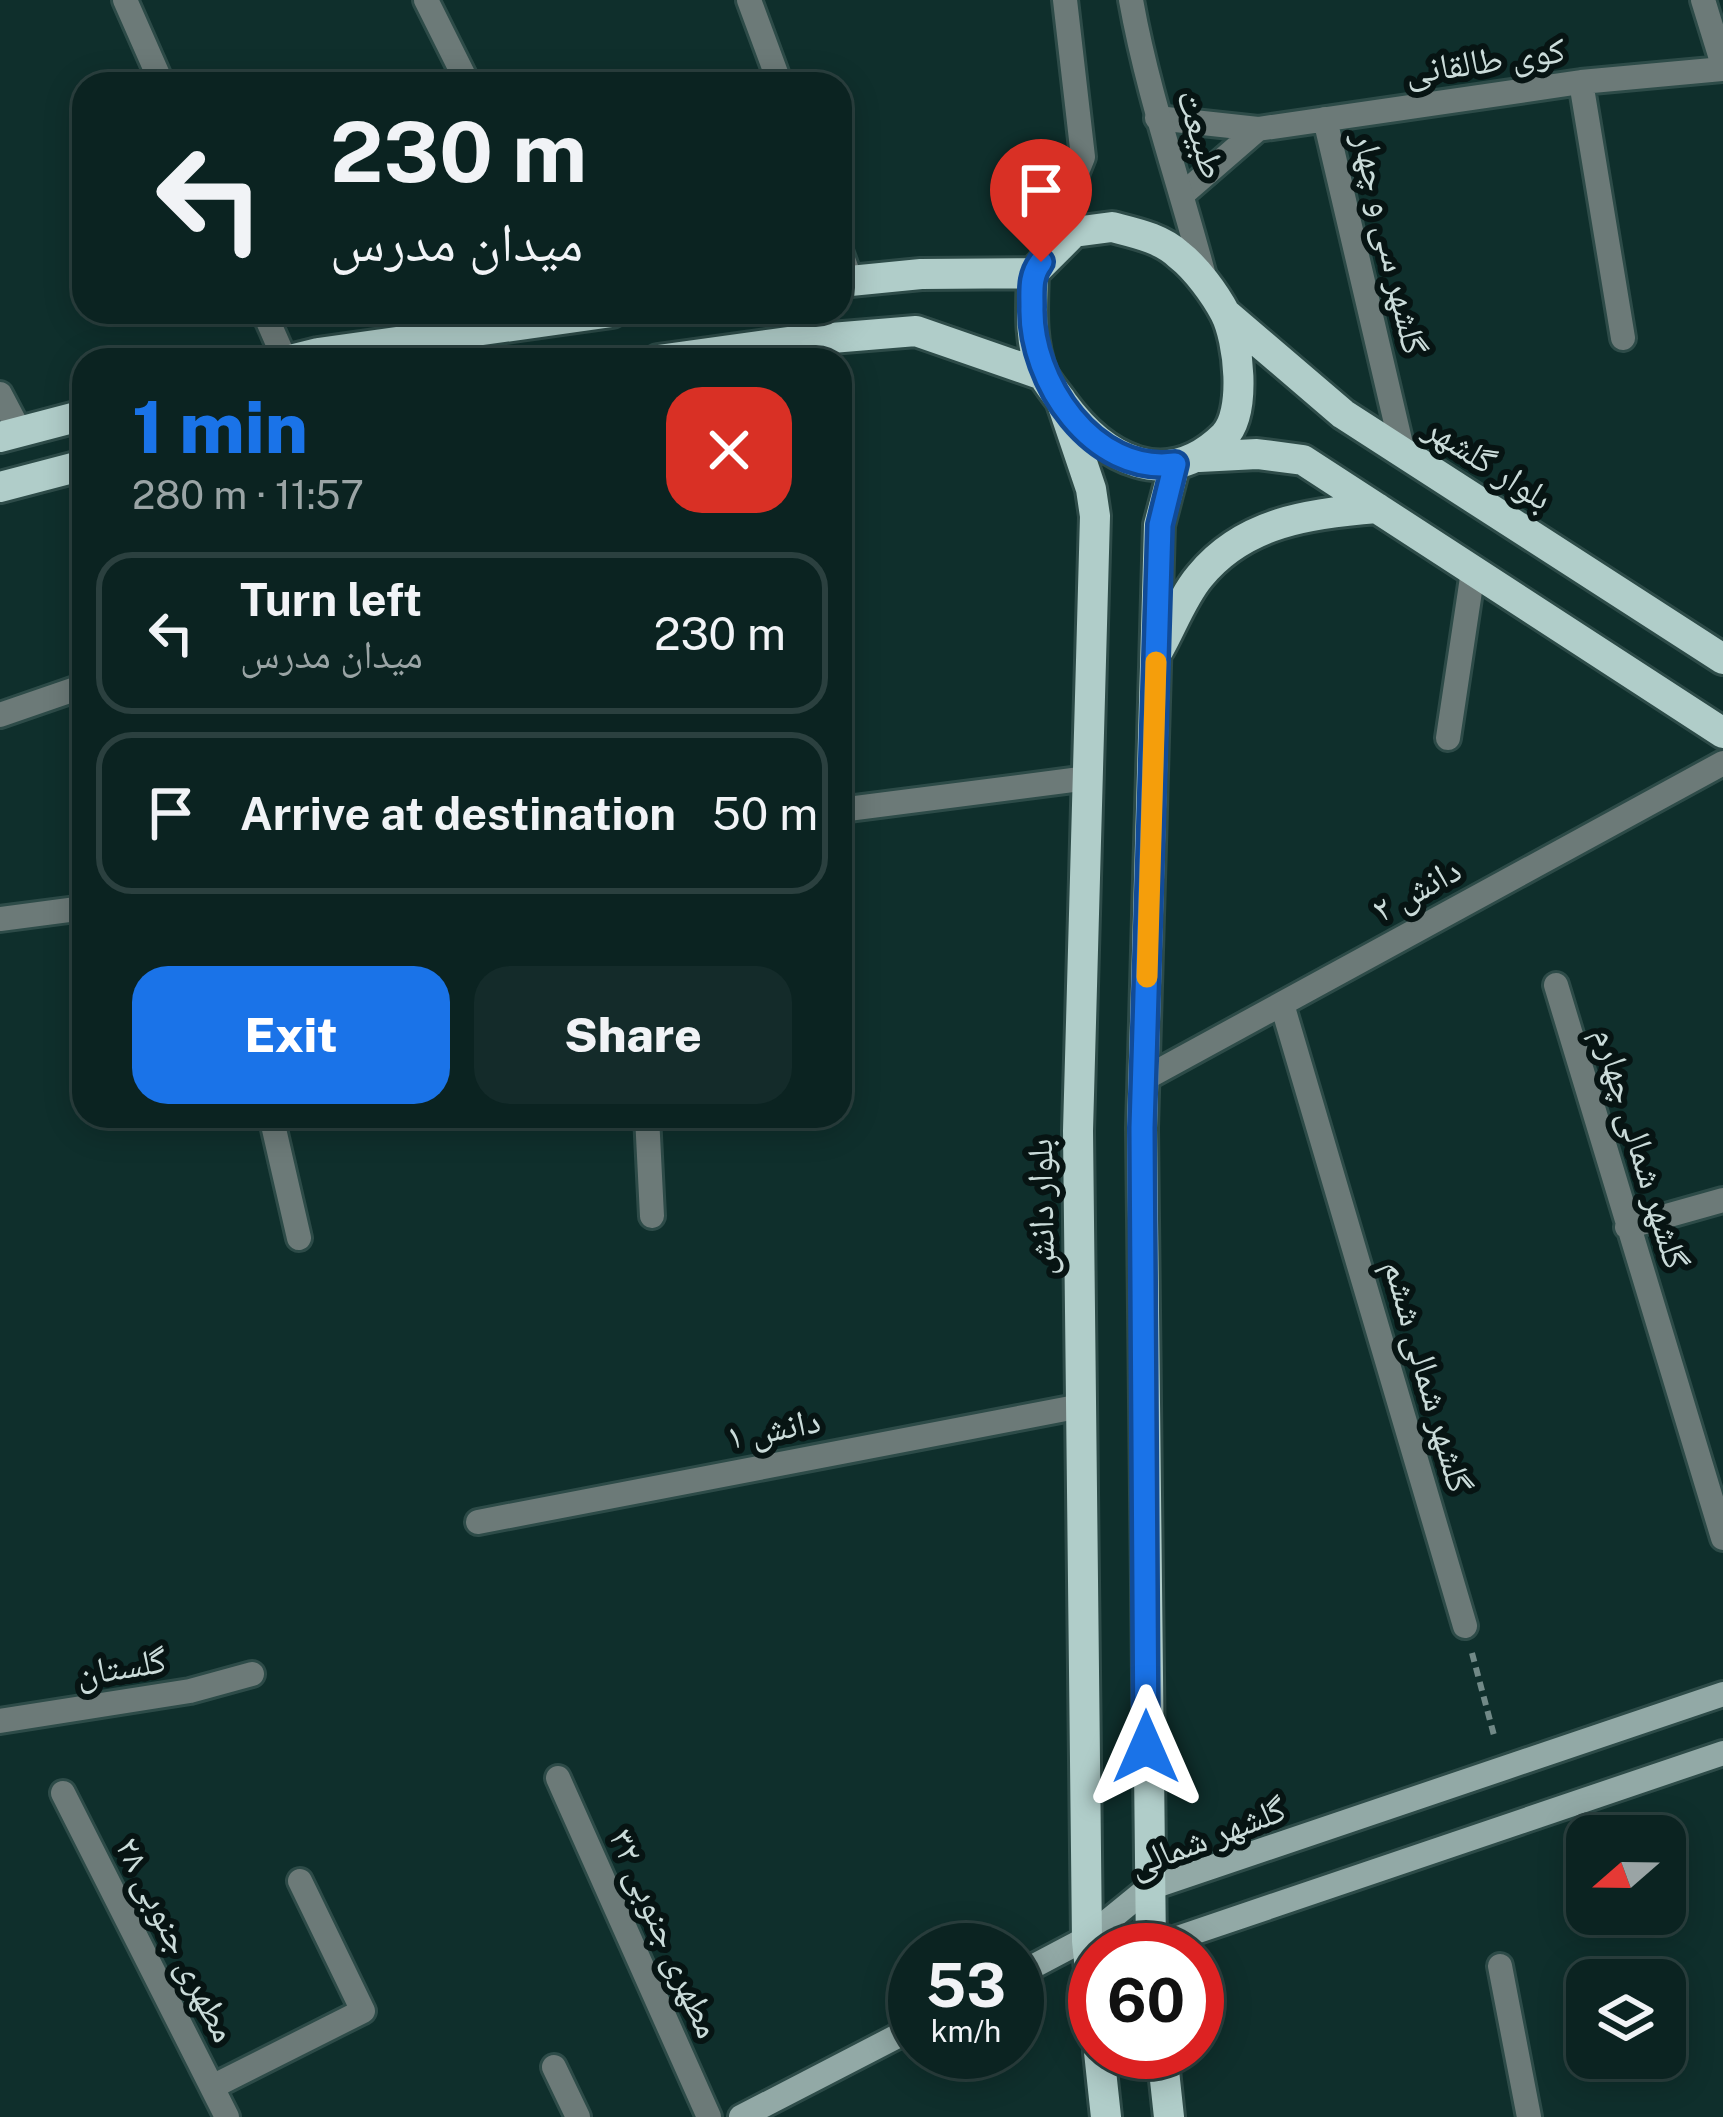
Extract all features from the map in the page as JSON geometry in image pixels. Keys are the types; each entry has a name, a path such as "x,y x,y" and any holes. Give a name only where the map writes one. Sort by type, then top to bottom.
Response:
{"main road":[{"path":"1150,1923 1144,1078 1160,525 1187,460 1229,431 1240,403 1226,314 1179,254 1150,237 1112,226 1074,232 1037,268 1031,332 1052,388 1080,425 1112,454 1142,463 1187,460 1257,454 1304,460 1723,733"},
{"path":"852,280 1037,268"},
{"name":"بلوار گلشهر","path":"1226,314 1342,414 1723,659"},
{"path":"346,348 515,324"},
{"path":"748,348 916,331 1052,388"},
{"name":"بلوار دانش","path":"1052,388 1091,489 1095,515 1078,1131 1087,1923"},
{"path":"10,434 72,418"},
{"path":"0,488 72,468"},
{"path":"1156,654 1198,578 1234,542 1316,513 1377,508"},
{"name":"گلشهر شمالی","path":"1107,1923 1148,1889 1723,1694"},
{"path":"1224,1924 1723,1753"},
{"path":"741,2117 888,2041"},
{"path":"1102,2079 1106,2117"},
{"path":"1165,2079 1169,2117"}],"street":[{"path":"124,0 157,72"},
{"path":"426,0 462,72"},
{"path":"749,0 776,72"},
{"path":"1037,268 1083,157 1065,0"},
{"name":"طبیعت","path":"1131,0 1157,118 1208,289"},
{"path":"1702,0 1723,67"},
{"name":"کوی طالقانی","path":"1157,118 1258,129 1581,82 1723,67"},
{"path":"1581,82 1623,338"},
{"name":"گلشهر سی و چهار","path":"1325,119 1403,453"},
{"path":"1183,194 1258,129"},
{"path":"0,394 10,434"},
{"path":"1448,738 1473,571"},
{"path":"0,715 72,690"},
{"name":"۲ دانش","path":"1144,1078 1723,763"},
{"path":"852,808 1088,778"},
{"path":"0,919 72,910"},
{"name":"گلشهر شمالی چهارم","path":"1556,985 1723,1538"},
{"name":"گلشهر شمالی ششم","path":"1282,1004 1465,1626"},
{"path":"275,1128 299,1238"},
{"path":"648,1128 652,1216"},
{"path":"1627,1227 1723,1200"},
{"name":"دانش ۱","path":"478,1522 1081,1406"},
{"name":"گلستان","path":"0,1721 190,1691 252,1674"},
{"name":"مطهری جنوبی ۳۲","path":"558,1778 709,2117"},
{"name":"۲۸ مطهری جنوبی","path":"63,1793 227,2117"},
{"path":"212,2087 363,2011 300,1881"},
{"path":"1500,1966 1529,2117"},
{"path":"554,2067 578,2117"}],"path":[{"path":"1465,1626 1503,1769"}],"slow traffic":[{"path":"1147,977 1156,662"}],"route":[{"path":"1041,262 1033,273 1031,332 1043,375 1080,425 1112,454 1160,466 1175,464 1160,525 1142,1128 1146,1747"}]}
